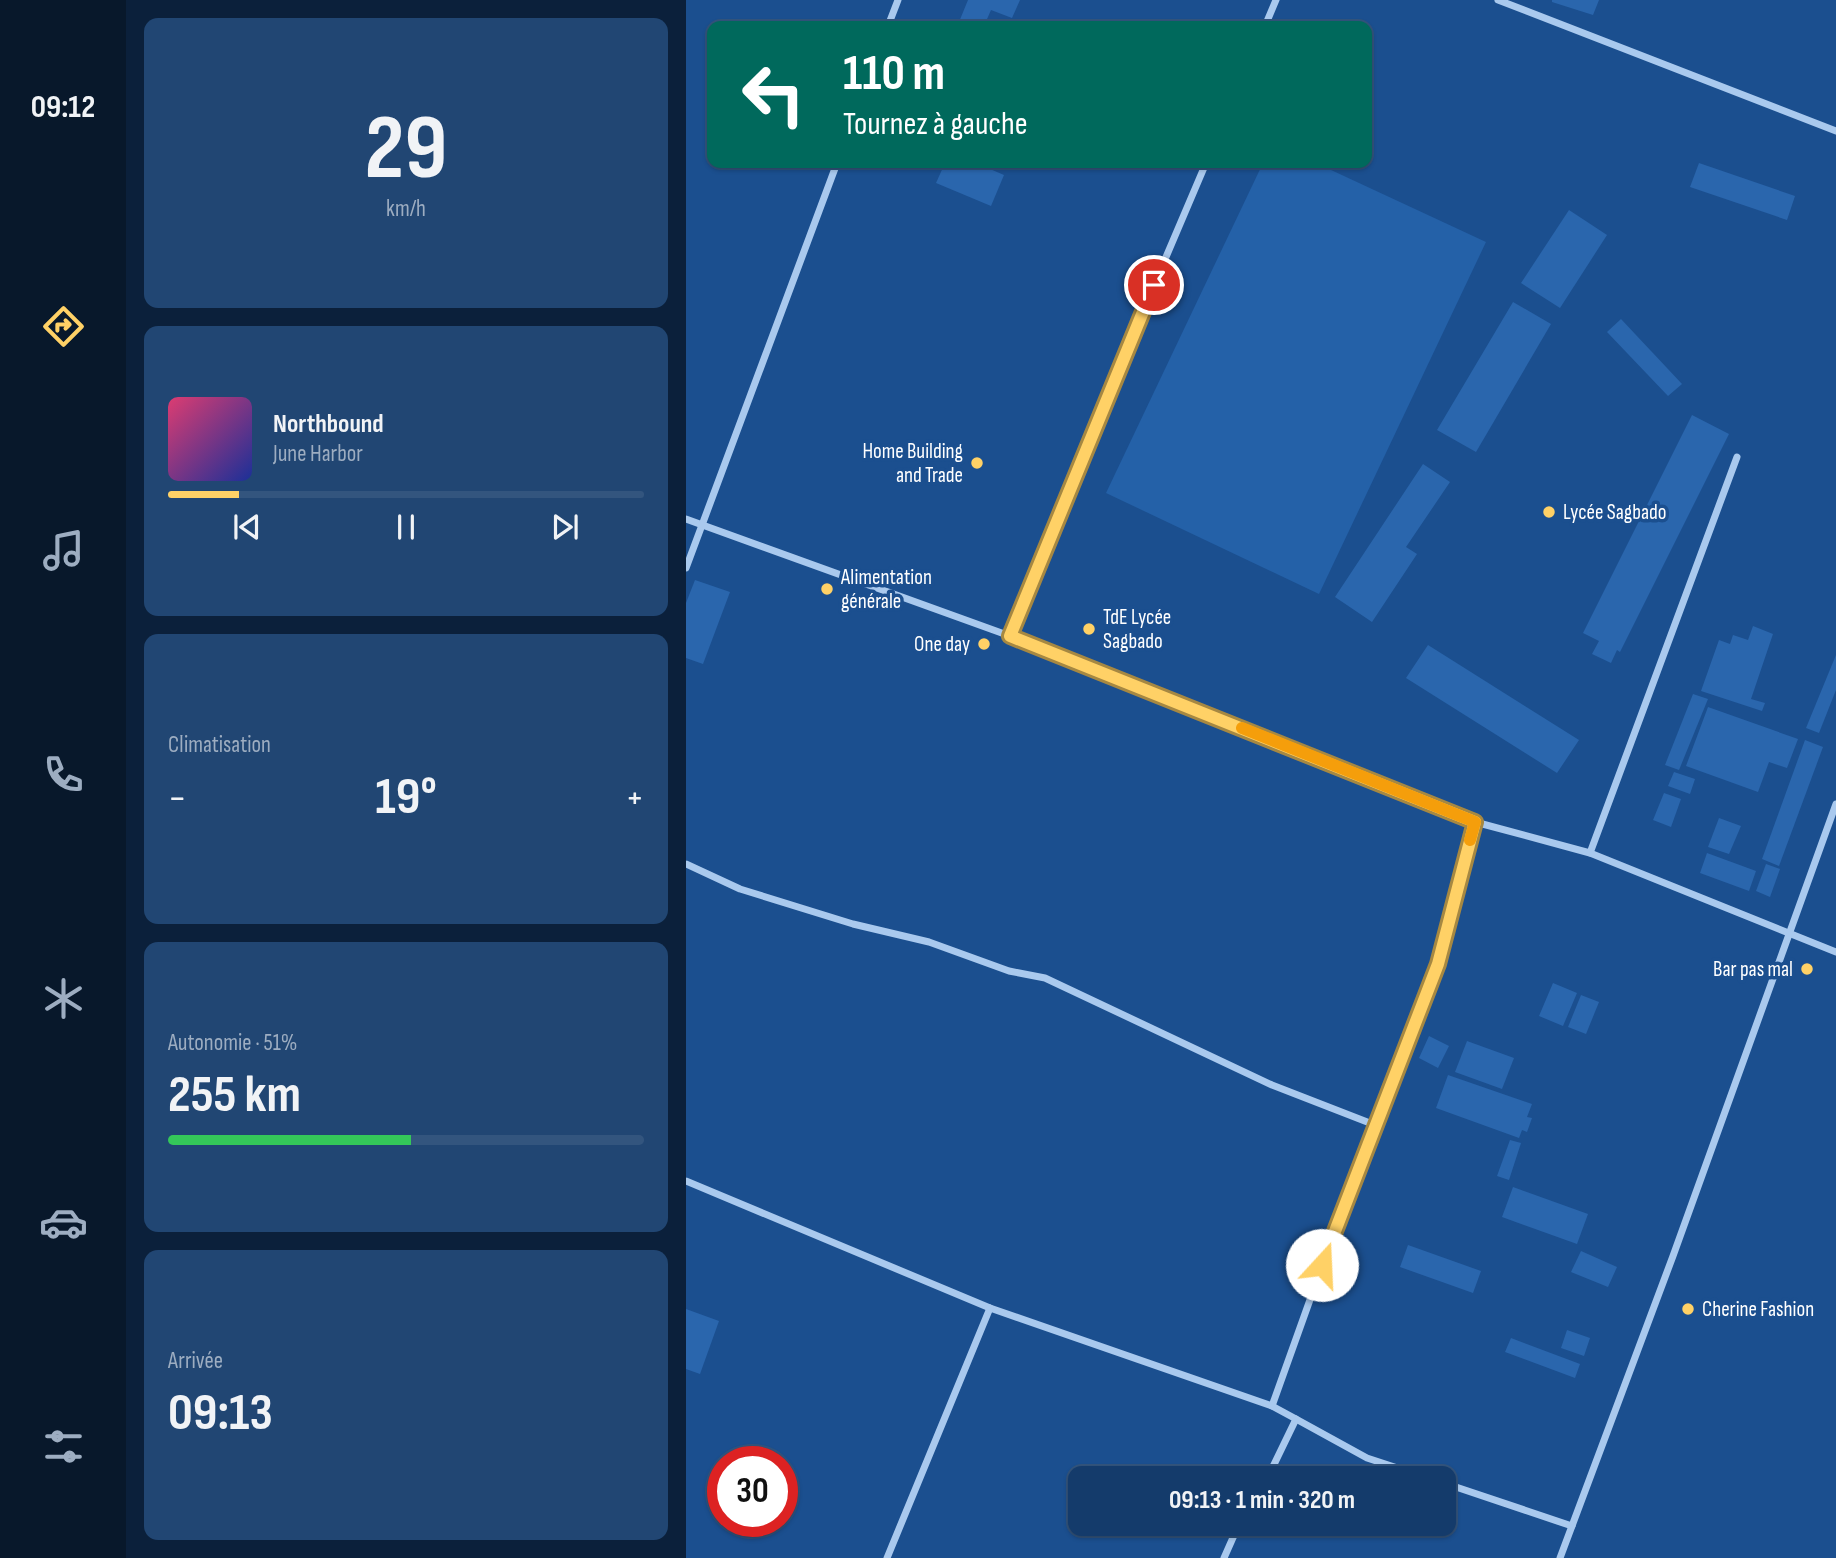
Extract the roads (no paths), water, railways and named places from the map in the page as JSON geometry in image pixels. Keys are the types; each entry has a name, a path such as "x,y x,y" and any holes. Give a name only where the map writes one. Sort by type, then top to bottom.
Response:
{"street":[{"path":"890,21 898,0"},
{"path":"1267,21 1276,0"},
{"path":"1498,0 1836,131"},
{"path":"686,568 835,168"},
{"path":"1010,636 1092,431 1204,168"},
{"path":"1590,853 1737,457"},
{"path":"686,519 1010,636 1475,822 1590,853 1788,935 1836,952"},
{"path":"1560,1558 1678,1243 1836,804"},
{"path":"1272,1406 1438,964 1475,822"},
{"path":"686,864 750,892 853,923 929,942 1009,971 1045,978 1272,1085 1376,1125"},
{"path":"686,1181 990,1308 1272,1406 1327,1439 1391,1466"},
{"path":"887,1558 990,1308"},
{"path":"1273,1466 1296,1419"},
{"path":"1456,1487 1572,1526"},
{"path":"1224,1558 1234,1536"}],"place":[{"name":"Home Building and Trade","path":"977,463"},
{"name":"Lycée Sagbado","path":"1549,512"},
{"name":"Alimentation générale","path":"827,589"},
{"name":"TdE Lycée Sagbado","path":"1089,629"},
{"name":"One day","path":"984,644"},
{"name":"Bar pas mal","path":"1807,969"},
{"name":"Cherine Fashion","path":"1688,1309"}]}
